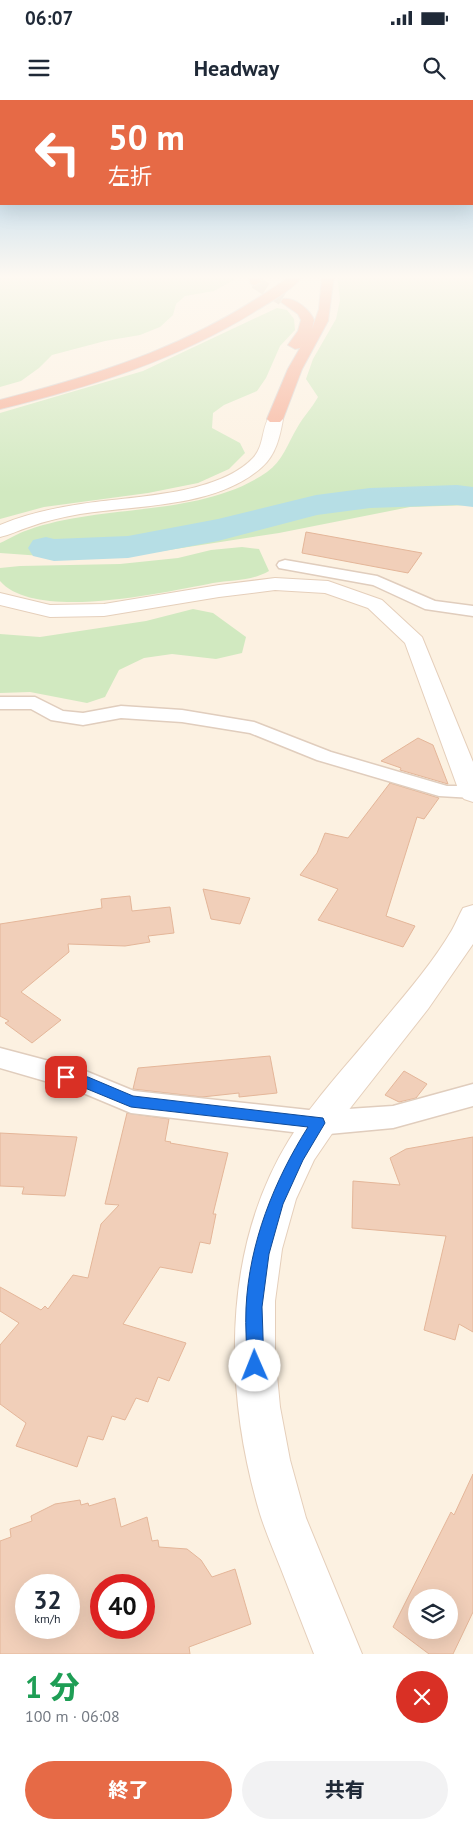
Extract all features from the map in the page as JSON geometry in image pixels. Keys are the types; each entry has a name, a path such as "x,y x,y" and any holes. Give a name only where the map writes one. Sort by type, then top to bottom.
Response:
{"highway":[{"path":"0,396 89,370 146,349"},
{"path":"0,405 102,376 173,349"},
{"path":"275,419 272,406 280,375 293,349"},
{"path":"275,419 283,406 289,382 305,349"}],"street":[{"path":"0,532 44,516 167,498 231,480 257,463 272,435 275,419"},
{"path":"0,703 35,703 58,716 83,719 121,712 182,716 254,728 324,756 446,792 473,793 415,641 403,624 386,609 365,598 353,585 285,565"},
{"path":"0,599 8,603 40,609 70,612 121,608 260,586 300,585 323,587 377,581 431,605 473,611"},
{"path":"338,1654 283,1513 264,1438 255,1366 254,1307 261,1254 276,1204 297,1156 318,1123 424,993 469,929 473,915"},
{"path":"0,1058 83,1081 131,1102 318,1123 393,1117 473,1095"}],"green space":[{"path":"0,349 77,349 52,355 39,368 21,381 0,387"},
{"path":"191,349 279,349 266,378 257,391 224,405 213,413 212,428 240,443 245,453 229,469 198,483 148,493 44,507 0,519 0,413 143,371"},
{"path":"319,349 473,349 473,505 410,507 279,533 156,552 42,556 0,553 0,543 28,530 87,516 150,508 212,497 241,487 267,472 281,458 299,424 318,397 306,379"},
{"path":"242,547 259,549 269,571 249,578 102,601 70,602 41,600 17,593 0,581 0,568 120,564 178,558 211,550"},
{"path":"193,609 213,613 246,637 242,653 216,659 172,654 144,658 119,670 105,697 87,703 30,692 0,693 0,634 40,637 146,621"}],"building":[{"path":"306,532 422,553 408,573 302,553"},
{"path":"418,738 433,745 448,784 400,770 401,768 381,761"},
{"path":"390,783 439,798 424,819 417,817 386,916 415,926 403,947 318,920 338,889 300,875 317,853 325,833 348,838"},
{"path":"203,889 250,898 240,924 211,919"},
{"path":"130,896 132,911 170,907 174,933 148,936 150,942 125,946 68,944 69,952 21,992 61,1020 32,1043 5,1023 9,1021 0,1016 0,924 102,908 101,899"},
{"path":"270,1056 277,1093 239,1097 239,1093 202,1097 133,1089 138,1068"},
{"path":"404,1071 427,1084 416,1098 399,1102 385,1095"},
{"path":"127,1113 169,1119 165,1141 170,1143 228,1153 213,1214 216,1214 210,1244 200,1242 192,1273 160,1267 123,1324 186,1343 169,1381 158,1377 148,1402 136,1398 125,1420 112,1416 103,1440 88,1436 77,1467 16,1446 26,1423 0,1404 0,1345 19,1323 0,1311 0,1287 41,1310 45,1306 48,1309 73,1275 88,1278 101,1224 119,1205 105,1204"},
{"path":"0,1133 77,1137 65,1196 22,1194 24,1187 0,1186"},
{"path":"473,1137 473,1332 459,1324 455,1340 424,1330 446,1236 352,1228 353,1181 400,1185 390,1158 406,1149"},
{"path":"473,1474 473,1612 453,1654 429,1654 409,1639 458,1639 458,1589 412,1589 451,1512 454,1515"},
{"path":"115,1498 121,1527 147,1517 152,1541 158,1540 159,1547 187,1549 201,1560 212,1577 235,1569 251,1624 189,1647 190,1654 0,1654 0,1541 11,1537 10,1529 32,1521 31,1516 55,1504 80,1500 81,1505 88,1503 89,1506"},
{"path":"408,1597 408,1638 393,1627"}],"waterway":[{"path":"46,548 54,550 128,547 218,530 316,505 370,498 457,495 473,497"}],"route":[{"path":"66,1077 83,1081 131,1102 318,1123 297,1156 276,1204 261,1254 254,1307 255,1366"}]}
